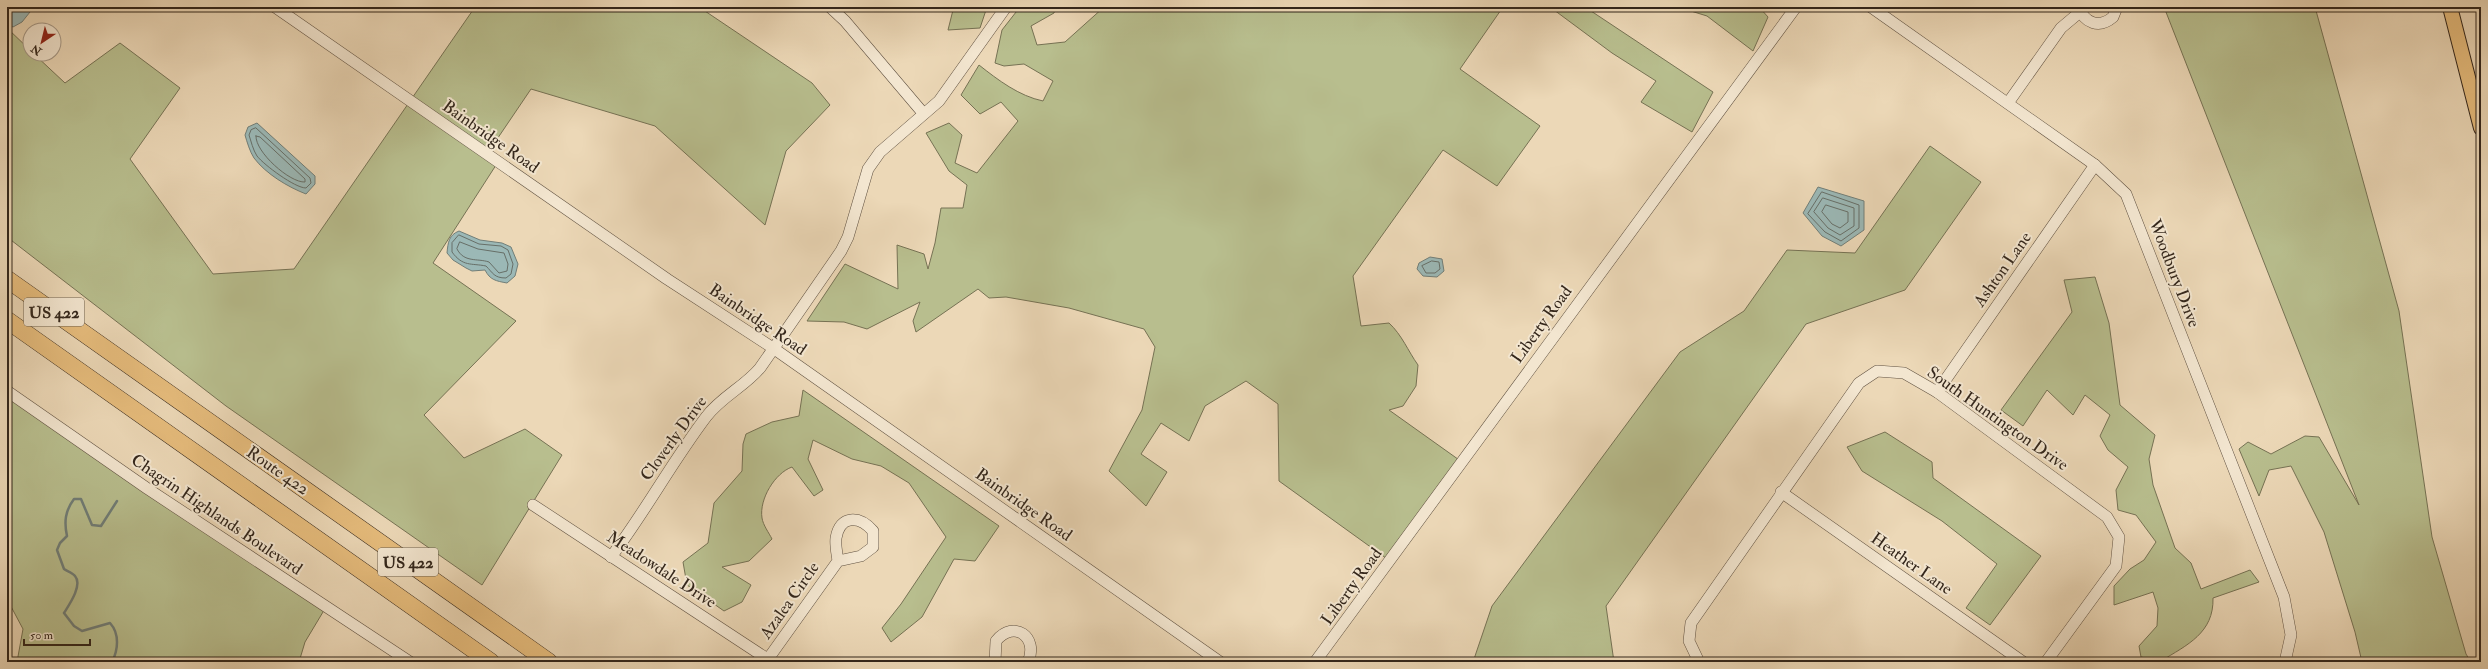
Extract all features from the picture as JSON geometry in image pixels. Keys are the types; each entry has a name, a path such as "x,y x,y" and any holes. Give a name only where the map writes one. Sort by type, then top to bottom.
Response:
{"highway":[{"name":"Route 422","path":"7,279 549,662"},
{"name":"Route 422","path":"7,320 491,662"}],"main road":[{"path":"2450,7 2481,128"}],"street":[{"name":"Bainbridge Road","path":"275,7 664,277 772,348 1220,662"},
{"path":"830,7 845,21 923,113"},
{"name":"Cloverly Drive","path":"610,557 706,417 727,395 748,381 848,237 868,169 880,152 923,113 939,101 1006,7"},
{"name":"Liberty Road","path":"1315,662 1796,7"},
{"name":"Woodbury Drive","path":"1871,7 2095,166 2126,194 2282,590 2291,636 2285,662"},
{"path":"2008,103 2061,28 2079,9 2090,22 2099,24 2113,17 2117,7"},
{"name":"Ashton Lane","path":"1937,392 2095,166"},
{"name":"South Huntington Drive","path":"1699,662 1689,641 1691,623 1781,492 1859,383 1877,371 1904,373 1937,392 2107,518 2119,537 2116,566 2046,662"},
{"name":"Chagrin Highlands Boulevard","path":"7,391 154,493 405,661"},
{"name":"Heather Lane","path":"1781,492 2023,662"},
{"name":"Meadowdale Drive","path":"533,505 770,661"},
{"name":"Azalea Circle","path":"770,661 838,561"},
{"path":"995,662 996,641 1007,632 1015,631 1028,637 1032,653 1028,662"}],"green space":[{"path":"475,7 699,7 812,83 830,105 786,151 765,225 655,126 531,89 487,154 498,162 433,263 516,321 424,415 464,458 525,429 562,455 482,585 226,406 7,237 7,28 22,42 22,62 43,62 65,83 120,43 180,88 130,159 213,274 294,269"},
{"path":"951,7 987,7 980,28 948,30 953,10"},
{"path":"1020,7 1056,7 1054,13 1031,26 1037,45 1065,42 1104,7 1503,7 1460,69 1540,126 1497,186 1443,150 1353,276 1361,326 1389,323 1401,338 1418,365 1416,386 1403,406 1389,410 1462,462 1390,561 1279,481 1278,404 1246,381 1205,406 1189,441 1161,423 1141,454 1167,472 1146,506 1109,471 1142,410 1155,347 1144,329 1069,308 1006,297 989,298 978,289 916,332 913,321 920,302 867,329 844,322 807,321 845,264 898,289 897,245 924,254 928,269 935,243 941,208 963,208 967,185 949,171 926,133 949,123 962,135 955,163 977,173 1018,121 1001,102 980,114 961,95 979,65 1001,82 1017,91 1034,99 1043,101 1053,81 1024,64 1004,66 995,63 1002,30"},
{"path":"1550,7 1585,7 1713,92 1692,132 1641,102 1656,81 1612,53"},
{"path":"1678,7 1759,7 1768,17 1753,51 1707,16"},
{"path":"2164,7 2315,7 2399,311 2432,537 2466,654 2471,662 2362,662 2355,632 2324,532 2291,466 2269,470 2259,496 2239,449 2248,442 2271,454 2305,436 2319,437 2359,505"},
{"path":"1930,146 1981,182 1905,290 1806,324 1606,606 1614,662 1473,662 1492,606 1680,352 1744,311 1787,250 1855,253"},
{"path":"2095,277 2109,323 2120,405 2155,435 2149,459 2153,485 2175,548 2191,563 2201,589 2250,570 2259,582 2213,598 2212,610 2204,629 2189,643 2161,661 2141,657 2139,646 2157,626 2158,608 2153,592 2114,605 2114,586 2130,569 2144,560 2156,542 2136,515 2118,510 2116,490 2128,467 2108,450 2100,436 2110,415 2085,395 2073,415 2047,390 2023,426 2001,410 2072,312 2064,280"},
{"path":"803,390 999,526 975,561 954,559 922,617 891,642 882,628 901,604 946,537 909,483 881,466 852,459 813,440 808,459 823,490 814,496 792,467 786,470 774,481 763,503 762,518 772,539 749,561 722,567 751,585 742,602 724,611 687,585 683,562 708,543 714,503 742,471 743,444 746,434 772,422 799,416"},
{"path":"7,391 326,607 305,642 299,662 17,662 23,629 7,599"},
{"path":"1885,432 1932,462 1933,478 2041,556 1990,625 1966,608 1997,564 1942,521 1862,471 1847,447"}],"water":[{"path":"7,7 34,7 22,22 13,27 7,24"},
{"path":"257,123 315,176 315,184 306,194 292,188 278,179 259,164 254,158 245,135 248,127"},
{"path":"1818,187 1864,201 1864,230 1841,246 1822,236 1803,213"},
{"path":"459,231 480,240 502,243 511,247 518,264 515,276 507,283 500,282 491,278 485,270 472,271 453,260 447,253 448,245 451,237"},
{"path":"1430,257 1442,259 1444,271 1437,277 1423,276 1417,269 1419,263"}],"waterway":[{"path":"112,662 116,652 117,637 110,623 82,631 74,626 64,613 76,590 77,580 74,575 64,569 57,550 60,543 67,536 66,517 74,499 81,499 92,525 101,526 117,501"}]}
